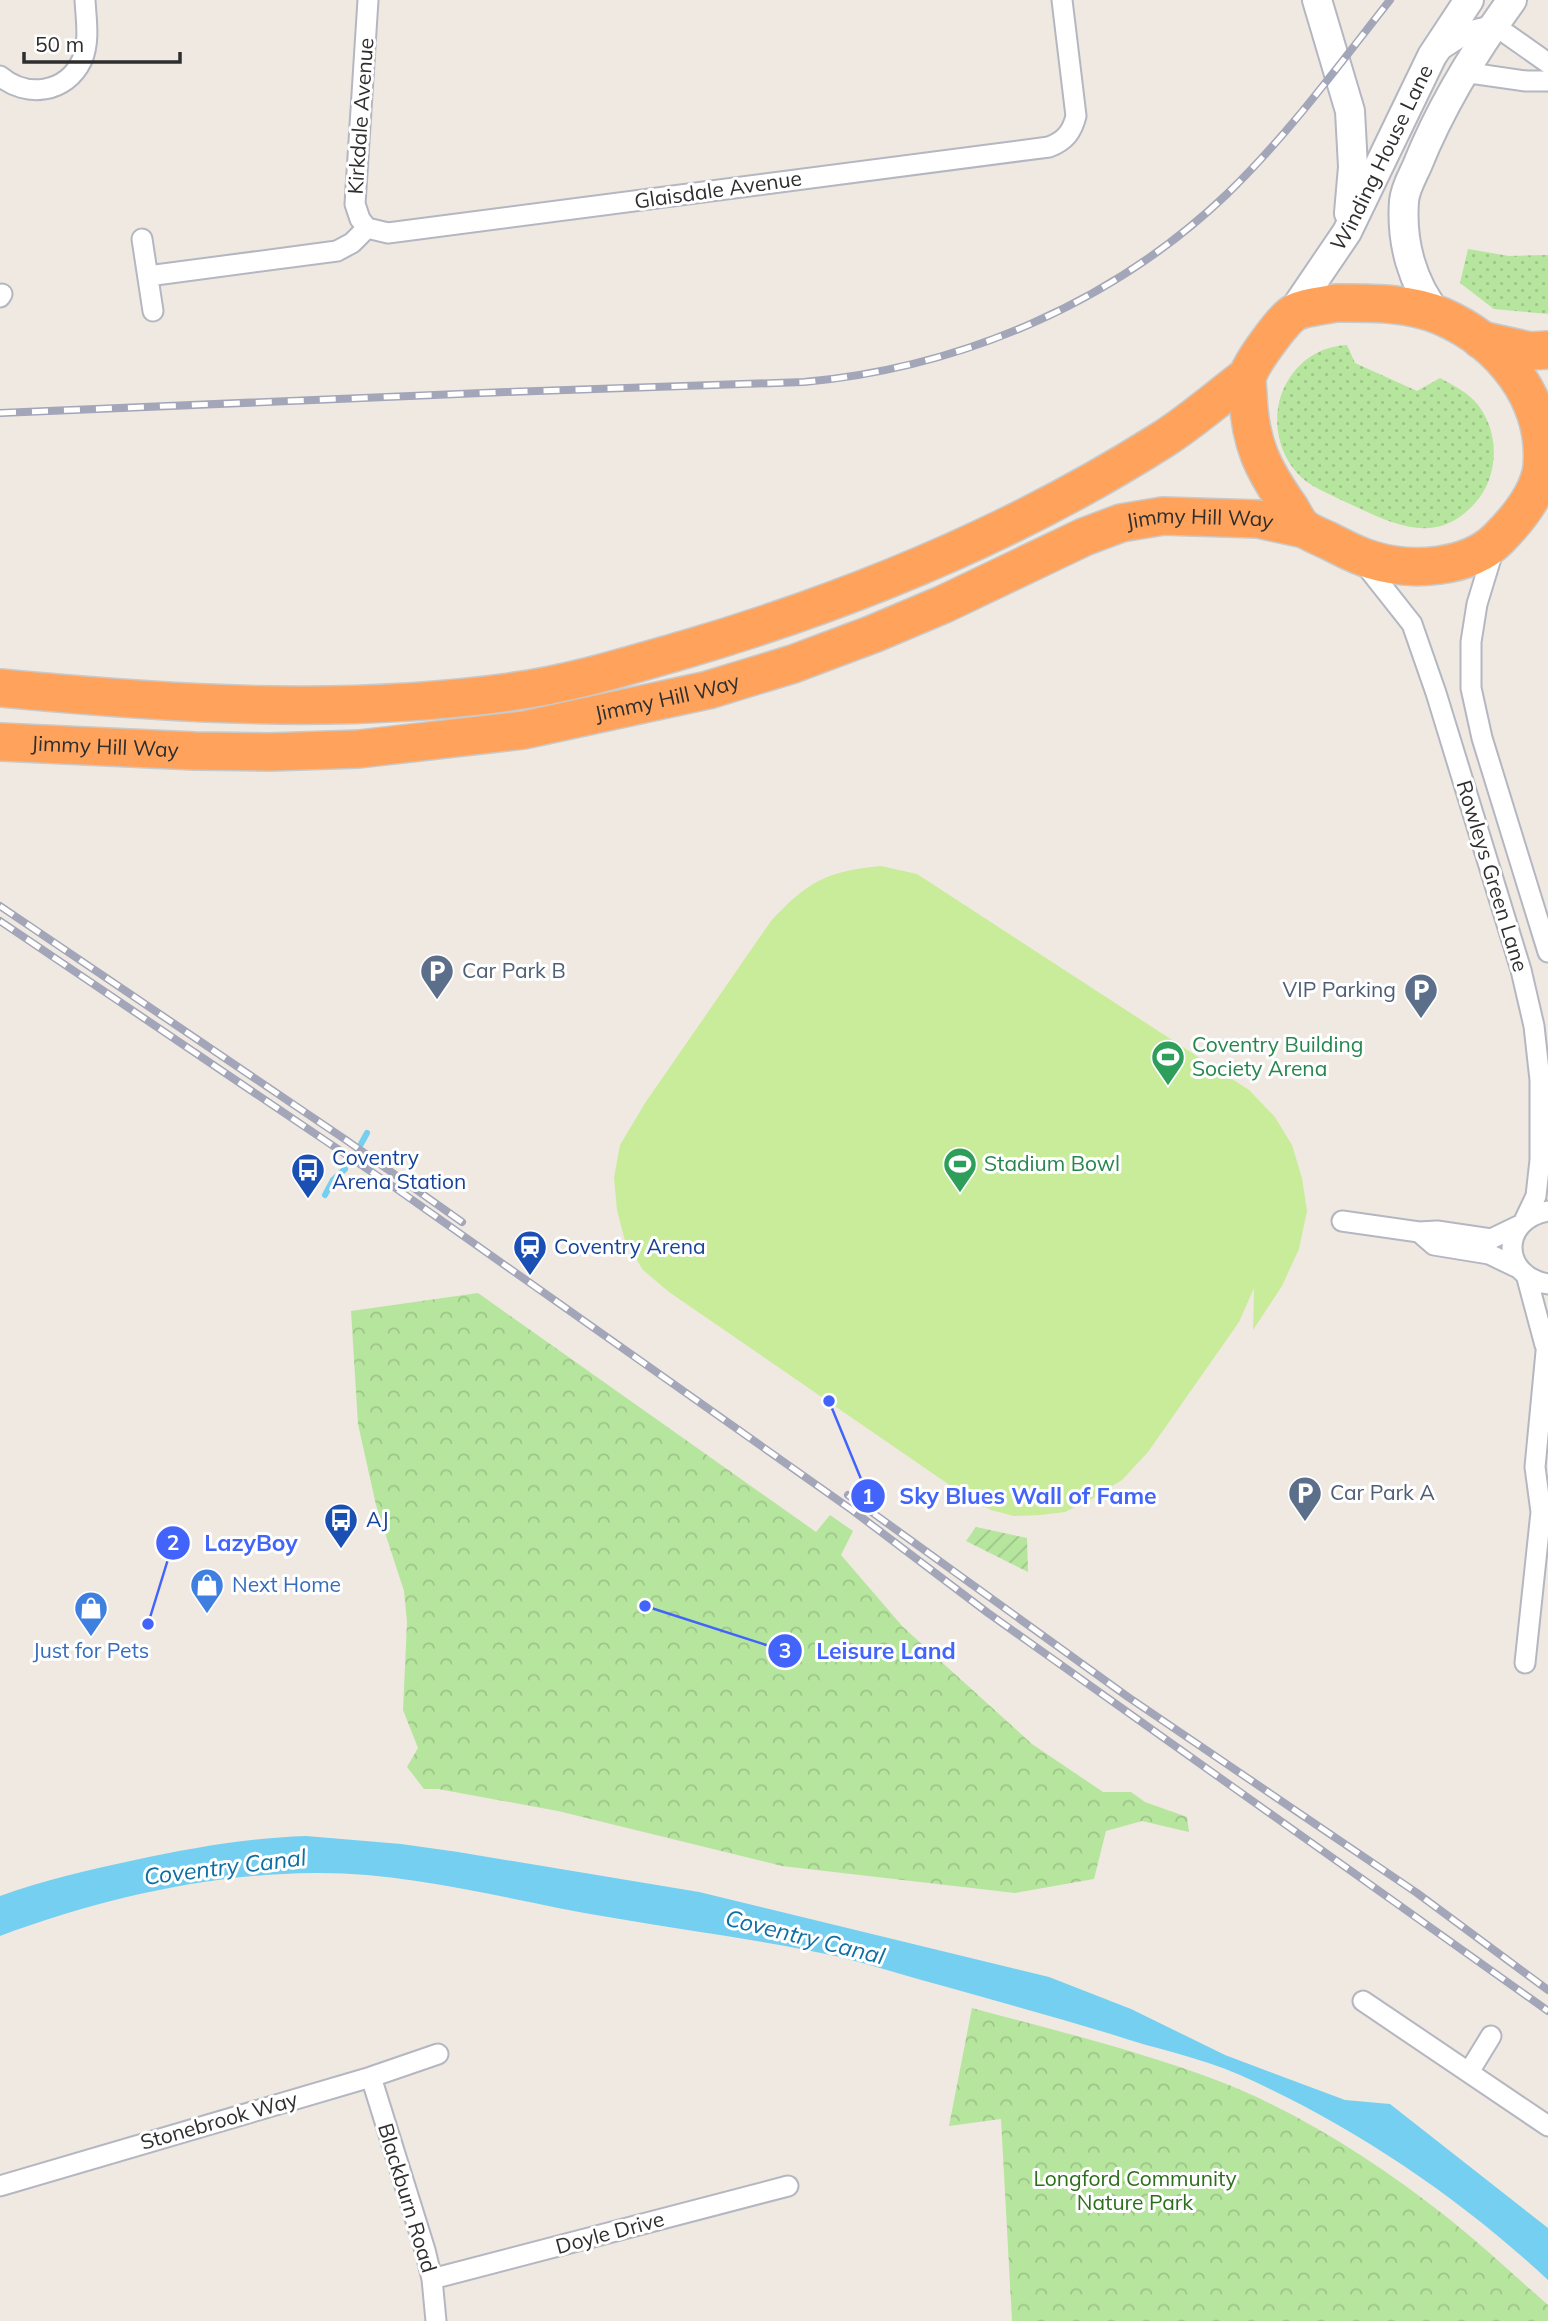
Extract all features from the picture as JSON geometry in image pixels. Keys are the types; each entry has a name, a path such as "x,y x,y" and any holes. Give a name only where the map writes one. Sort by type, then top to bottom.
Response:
{"highway":[{"path":"1304,529 1267,476 1254,443 1247,376 1272,337 1292,313 1336,303 1390,303 1438,315 1480,340 1518,374 1530,396 1539,421 1545,468 1532,494 1497,541"},
{"path":"1480,340 1530,351 1548,349"},
{"name":"Jimmy Hill Way","path":"0,688 98,697 313,705 390,704 550,686 718,639 833,601 935,559 1029,515 1143,451 1180,427 1247,376"},
{"name":"Jimmy Hill Way","path":"0,741 270,752 359,750 524,730 708,691 793,664 932,609 1084,537 1121,523 1157,516 1258,519 1304,529 1358,555 1394,564 1430,565 1459,562 1497,541"}],"street":[{"path":"0,76 11,85 41,91 53,88 71,75 82,60 87,41 85,0"},
{"name":"Kirkdale Avenue","path":"367,228 360,219 355,204 368,0"},
{"name":"Glaisdale Avenue","path":"367,228 388,233 1049,147 1067,136 1076,116 1062,0"},
{"path":"1317,0 1350,111 1353,167 1347,232"},
{"name":"Winding House Lane","path":"1292,313 1347,232 1432,56 1469,0"},
{"name":"Winding House Lane","path":"1438,315 1427,302 1407,252 1404,198 1429,137 1463,72 1512,0"},
{"path":"1432,56 1470,31 1494,26 1548,63"},
{"path":"1463,72 1526,81 1548,81"},
{"path":"1350,111 1386,150 1404,198"},
{"path":"148,276 337,251 352,243 367,228"},
{"path":"142,239 153,311"},
{"name":"Rowleys Green Lane","path":"1497,541 1477,604 1471,642 1471,688 1482,738 1548,952"},
{"name":"Rowleys Green Lane","path":"1358,555 1412,624 1521,970 1534,1026 1540,1080 1540,1160 1536,1196 1513,1237 1512,1250 1546,1338 1535,1467 1541,1512 1525,1663"},
{"name":"Rowleys Green Lane","path":"1526,885 1548,895"},
{"path":"1342,1221 1491,1239 1536,1213 1548,1211"},
{"path":"1419,1232 1434,1245 1489,1254 1548,1284"},
{"path":"1363,2001 1548,2126"},
{"path":"1469,2072 1492,2036"},
{"name":"Stonebrook Way","path":"0,2186 371,2077 438,2054"},
{"name":"Blackburn Road","path":"371,2077 432,2279 436,2321"},
{"name":"Doyle Drive","path":"432,2279 788,2186"}],"green space":[{"path":"1468,249 1509,256 1548,255 1548,314 1494,309 1460,283"},
{"path":"1347,345 1355,363 1417,391 1440,378 1465,393 1478,405 1490,428 1493,441 1492,468 1483,492 1460,516 1445,525 1430,528 1398,524 1366,512 1312,485 1287,459 1281,445 1277,415 1285,386 1298,367 1310,357 1331,347"},
{"name":"Stadium Bowl","path":"881,866 917,874 1249,1090 1275,1117 1292,1145 1302,1178 1307,1211 1299,1249 1282,1286 1253,1330 1254,1288 1239,1322 1148,1452 1122,1480 1065,1512 1014,1516 991,1510 967,1497 669,1292 643,1270 625,1241 617,1210 614,1178 620,1145 645,1103 771,921 796,897 819,881 846,871"},
{"path":"478,1293 816,1532 830,1515 853,1531 841,1555 903,1627 1032,1744 1103,1792 1131,1792 1145,1802 1187,1817 1189,1832 1142,1821 1106,1831 1094,1879 1015,1893 782,1866 558,1811 438,1789 424,1789 407,1767 418,1748 403,1710 407,1622 404,1591 376,1505 358,1424 351,1311"},
{"path":"976,1527 1027,1538 1028,1572 966,1541"},
{"name":"Longford Community Nature Park","path":"972,2008 1186,2069 1247,2093 1308,2123 1394,2178 1461,2228 1548,2305 1548,2321 1012,2321 1001,2119 949,2126"}],"water":[{"name":"Coventry Canal","path":"306,1836 458,1852 699,1892 1049,1977 1131,2009 1225,2055 1345,2100 1390,2104 1548,2228 1548,2280 1478,2220 1402,2165 1323,2116 1240,2075 1193,2058 844,1958 425,1882 314,1873 234,1878 154,1891 76,1911 0,1936 0,1896 17,1890 178,1851 241,1841"}],"waterway":[{"path":"361,1144 367,1133"},
{"path":"325,1195 333,1180 345,1169"}],"railway":[{"path":"0,413 804,382 920,362 1031,324 1084,298 1135,267 1182,233 1227,194 1271,148 1390,0"},
{"path":"0,906 346,1140 462,1222"},
{"path":"0,921 394,1187 852,1510 988,1613 1548,2011"},
{"path":"848,1495 1128,1697 1417,1893 1548,1990"}],"place":[{"name":"Car Park B","path":"437,1001"},
{"name":"VIP Parking","path":"1421,1020"},
{"name":"Coventry Building Society Arena","path":"1168,1087"},
{"name":"Stadium Bowl","path":"960,1194"},
{"name":"Coventry Arena Station","path":"308,1200"},
{"name":"Coventry Arena","path":"530,1277"},
{"name":"Sky Blues Wall of Fame","path":"829,1401"},
{"name":"Car Park A","path":"1305,1523"},
{"name":"AJ","path":"341,1550"},
{"name":"Leisure Land","path":"645,1606"},
{"name":"Next Home","path":"207,1615"},
{"name":"LazyBoy","path":"148,1624"},
{"name":"Just for Pets","path":"91,1638"}]}
